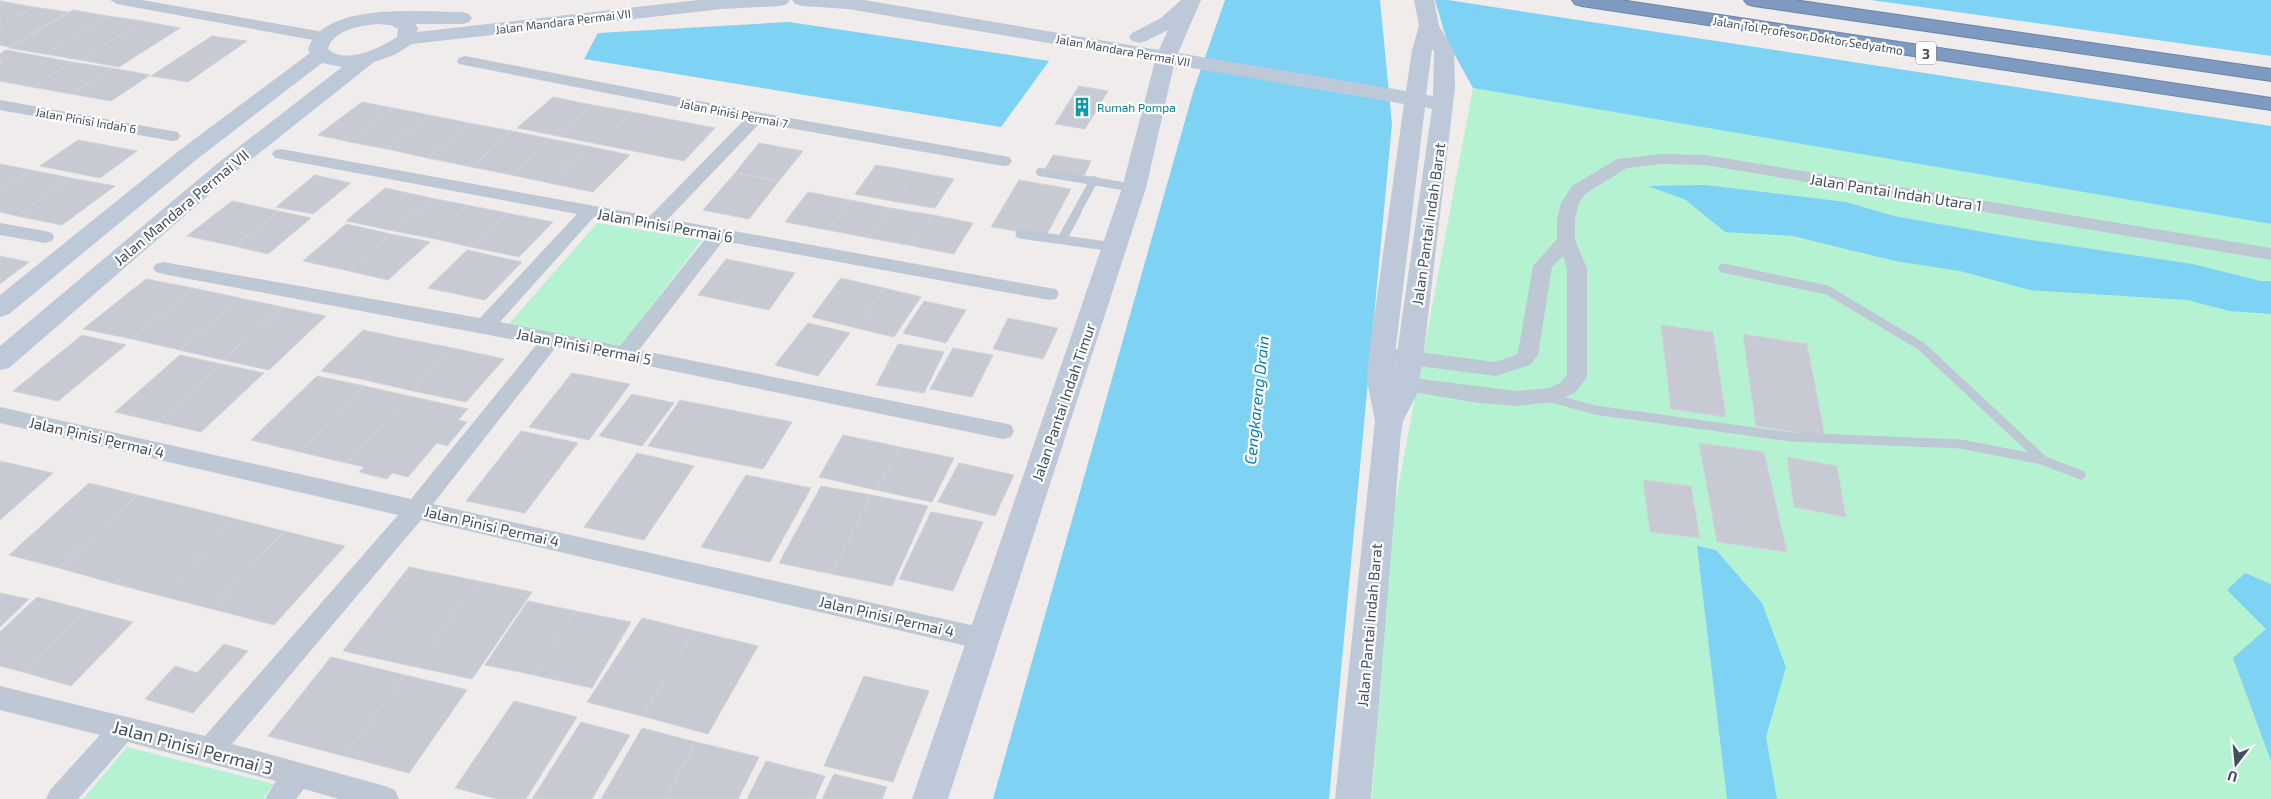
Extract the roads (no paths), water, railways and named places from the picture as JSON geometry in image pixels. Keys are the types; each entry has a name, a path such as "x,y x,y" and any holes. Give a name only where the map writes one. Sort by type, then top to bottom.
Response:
{"highway":[{"name":"Jalan Tol Profesor Doktor Sedyatmo","path":"1582,0 2271,104"},
{"name":"Jalan Tol Profesor Doktor Sedyatmo","path":"1666,0 2271,89"},
{"name":"Jalan Tol Profesor Doktor Sedyatmo","path":"1754,0 2271,75"},
{"path":"1858,0 2271,58"}],"main road":[{"name":"Jalan Mandara Permai VII","path":"322,45 348,23 362,20 463,18 663,0"},
{"name":"Jalan Mandara Permai VII","path":"406,39 722,3 780,0"},
{"name":"Jalan Mandara Permai VII","path":"802,0 848,3 1169,50 1444,95"},
{"name":"Jalan Mandara Permai VII","path":"902,0 1139,37 1169,50"},
{"name":"Jalan Pantai Indah Barat","path":"1390,373 1410,359 1444,95 1444,51 1429,26 1424,0"},
{"name":"Jalan Pantai Indah Timur","path":"930,799 1134,188 1169,50 1190,2"},
{"name":"Jalan Pantai Indah Timur","path":"1139,37 1168,22 1190,2"},
{"path":"0,308 322,45 328,58 338,61 366,59 384,53 406,39 408,28 398,20 389,18"},
{"name":"Jalan Pantai Indah Barat","path":"1353,799 1389,421 1390,373 1417,92 1422,50 1429,26"},
{"name":"Jalan Mandara Permai VII","path":"0,361 240,156 329,85 366,59"}],"street":[{"path":"117,0 322,45"},
{"name":"Jalan Pinisi Permai 7","path":"465,61 756,117 1003,161"},
{"name":"Jalan Pinisi Indah 6","path":"0,105 172,136"},
{"path":"654,223 756,117"},
{"name":"Jalan Pinisi Permai 6","path":"281,154 589,212 1050,294"},
{"name":"Jalan Pantai Indah Utara 1","path":"1390,373 1497,398 1548,397 1573,383 1576,376 1577,268 1566,240 1566,219 1570,204 1578,190 1623,163 1662,159 1705,160 2271,254"},
{"path":"485,326 589,212"},
{"path":"0,229 45,237"},
{"path":"625,354 719,234"},
{"path":"1410,359 1496,369 1523,360 1528,355 1543,266 1566,240"},
{"name":"Jalan Pinisi Permai 5","path":"163,268 485,326 1003,430"},
{"path":"210,750 417,508 552,340"},
{"name":"Jalan Pinisi Permai 4","path":"0,415 417,508 984,639"},
{"name":"Jalan Pinisi Permai 3","path":"0,698 210,750 386,799"},
{"path":"60,799 123,728"},
{"path":"279,799 298,775"}],"lane":[{"path":"1040,172 1134,188"},
{"path":"1062,239 1094,180"},
{"path":"1020,234 1114,246"},
{"path":"1723,268 1827,290 1921,346 2042,460"},
{"path":"1548,397 1595,410 1791,437 1961,444 2042,460 2081,475"}],"water":[{"name":"Cengkareng Drain","path":"1225,0 1380,0 1392,124 1329,799 993,799 1194,89"},
{"path":"1435,0 1448,0 2271,126 2271,224 1473,88 1447,41"},
{"path":"1871,0 2271,0 2271,56"},
{"path":"789,22 1049,61 1001,127 584,59 598,33"},
{"path":"1706,185 1846,202 1894,216 2018,238 2193,264 2260,281 2271,281 2271,314 2230,311 2187,300 2030,290 1960,271 1895,261 1793,236 1725,232 1686,200 1648,186"},
{"path":"1697,546 1716,550 1762,603 1786,667 1766,737 1777,799 1727,799"},
{"path":"2245,573 2271,584 2271,761 2233,658 2266,629 2227,590"}],"place":[{"name":"Rumah Pompa","path":"1082,107"}]}
